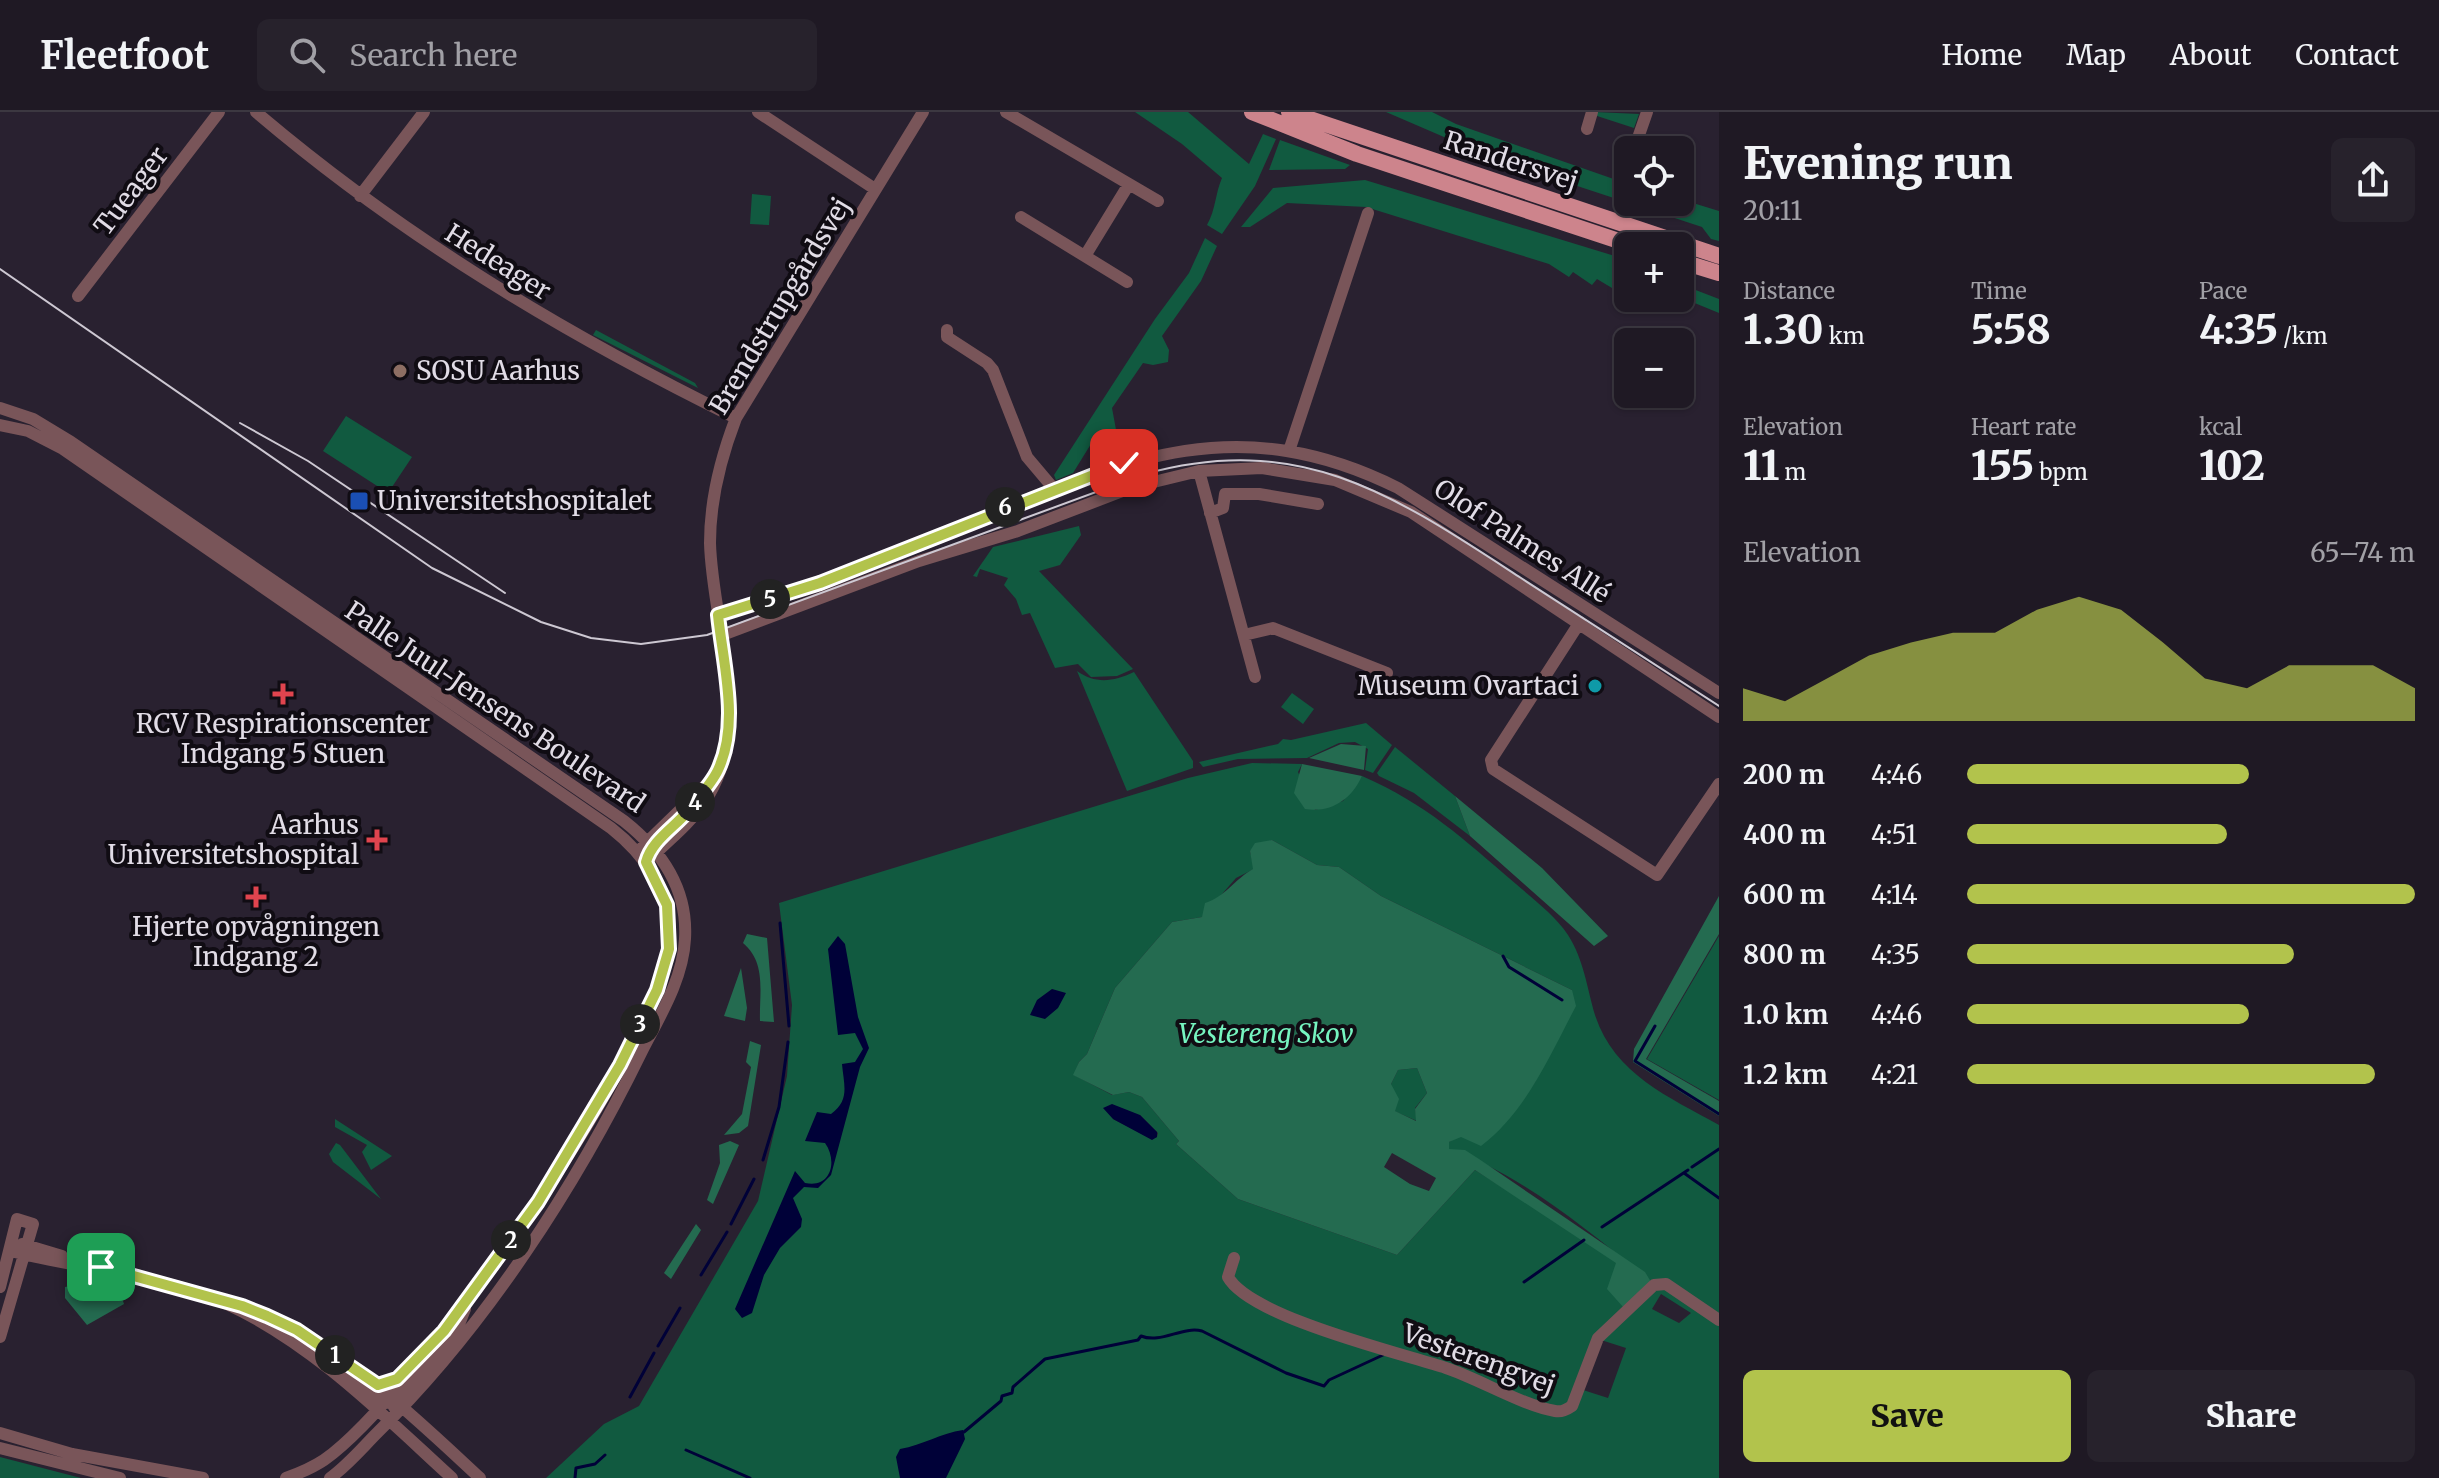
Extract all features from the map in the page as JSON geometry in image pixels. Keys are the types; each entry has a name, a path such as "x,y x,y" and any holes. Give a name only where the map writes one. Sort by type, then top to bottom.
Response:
{"main road":[{"name":"Randersvej","path":"1252,112 1357,154 1614,239"},
{"name":"Randersvej","path":"1289,112 1719,256"},
{"path":"1694,265 1719,273"}],"street":[{"name":"Tueager","path":"78,296 219,112"},
{"name":"Hedeager","path":"256,112 360,196 528,309 624,363 736,418"},
{"path":"360,196 424,112"},
{"path":"758,112 875,189"},
{"name":"Brendstrupgårdsvej","path":"648,850 681,830 708,797 718,773 729,709 710,543 712,511 736,418 923,112"},
{"path":"1006,112 1158,201"},
{"path":"1587,129 1592,112"},
{"path":"1639,135 1647,112"},
{"path":"1085,256 1129,184"},
{"path":"1289,451 1368,213"},
{"path":"1021,217 1127,282"},
{"path":"947,330 947,337 993,370 1027,457 1054,489"},
{"name":"Palle Juul-Jensens Boulevard","path":"0,408 33,419 71,442 552,774 607,808 675,880 685,918 683,959 666,1005 607,1118 528,1246 455,1348 325,1460 286,1478"},
{"name":"Palle Juul-Jensens Boulevard","path":"0,425 28,431 63,449 567,797 616,822 648,850 661,888 670,921 669,949 657,990 620,1065 538,1202 391,1404 390,1421 330,1478"},
{"name":"Olof Palmes Allé","path":"718,615 820,583 1124,463 1181,450 1241,446 1289,451 1342,464 1398,488 1719,693"},
{"name":"Olof Palmes Allé","path":"720,636 934,555 1018,531 1133,487 1199,471 1241,468 1284,470 1364,490 1411,512 1719,717"},
{"path":"1199,471 1255,677"},
{"path":"1210,513 1223,508 1225,494 1259,494 1318,504"},
{"name":"Olof Palmes Allé","path":"1580,622 1491,760 1493,769 1657,875 1719,784"},
{"path":"1244,635 1273,628 1387,673"},
{"path":"648,850 718,773"},
{"path":"0,1337 3,1298 17,1219 33,1224 26,1250 3,1298"},
{"path":"12,1246 242,1306 297,1330 378,1385 391,1404"},
{"name":"Vesterengvej","path":"1234,1258 1228,1277 1240,1291 1254,1300 1335,1334 1462,1373 1553,1411 1572,1406 1598,1338 1654,1285 1666,1284 1719,1320"},
{"path":"452,1478 390,1421 391,1404 458,1327 471,1294"},
{"path":"223,1301 263,1323 317,1361 330,1362 391,1404 480,1478"},
{"path":"378,1385 397,1379 444,1331"},
{"path":"0,1433 72,1454"},
{"path":"0,1440 203,1478"},
{"path":"0,1448 120,1478"}],"green space":[{"path":"1135,112 1188,112 1249,164 1263,134 1276,139 1255,186 1222,234 1207,225 1222,178 1182,144"},
{"path":"1386,112 1432,112 1456,124 1614,179 1614,198 1495,159"},
{"path":"1595,112 1639,114 1634,128 1594,115"},
{"path":"1280,140 1350,165 1345,169 1269,170"},
{"path":"1365,180 1614,256 1614,289 1597,279 1592,285 1573,272 1569,277 1549,264 1366,207 1287,203 1250,227 1241,227 1273,188"},
{"path":"752,194 771,196 769,225 750,224"},
{"path":"1694,203 1719,211 1719,241 1711,239 1702,227 1669,216 1694,216"},
{"path":"1205,238 1217,246 1201,281 1162,336 1169,350 1168,362 1143,363 1112,408 1117,435 1110,437 1099,431 1073,473 1056,480 1054,475 1155,319 1189,273"},
{"path":"1694,289 1719,299 1719,313 1694,303"},
{"path":"596,330 695,383 698,388 593,335"},
{"path":"346,416 412,457 388,493 323,451"},
{"path":"1079,526 1081,535 1060,565 1039,571 1133,669 1117,676 1091,677 1078,664 1055,668 1030,613 1022,615 1016,599 1004,585 1008,578 980,569 977,577 973,576 993,547"},
{"path":"1077,671 1104,680 1134,672 1193,761 1193,768 1127,791"},
{"path":"1292,693 1314,709 1303,724 1281,707"},
{"path":"1366,723 1392,745 1373,773 1365,770 1368,749 1355,742 1339,743 1307,758 1238,759 1203,767 1199,762 1278,744 1283,739 1291,740"},
{"path":"1341,744 1366,746 1364,770 1309,758"},
{"path":"1395,747 1455,796 1470,836 1414,793 1379,776 1377,773"},
{"path":"1252,763 1302,764 1298,772 1315,810 1343,801 1362,776 1425,811 1478,852 1563,928 1578,954 1604,1036 1629,1068 1645,1082 1719,1125 1719,1478 546,1478 604,1424 639,1406 758,1201 787,1076 792,1005 779,903 1188,778","holes":["1272,840 1317,865 1339,867 1381,896 1572,990 1535,1082 1519,1103 1449,1142 1449,1150 1528,1188 1581,1225 1651,1282 1475,1170 1397,1255 1238,1199 1176,1144 1179,1141 1142,1097 1129,1092 1112,1095 1074,1075 1079,1062 1087,1054 1115,988 1172,922 1202,917 1236,878 1254,869 1250,851","1140,1115 1158,1133 1157,1137 1152,1139 1113,1119","1661,1294 1691,1313 1679,1323 1652,1309","1601,1340 1626,1348 1608,1398 1583,1390"]},
{"path":"1302,764 1362,776 1352,792 1339,803 1323,809 1305,809 1294,793"},
{"path":"1455,796 1542,868 1608,936 1594,946 1470,836"},
{"name":"Vestereng Skov","path":"1272,840 1317,865 1339,867 1381,896 1572,990 1576,1006 1536,1082 1511,1117 1481,1146 1461,1137 1449,1142 1449,1149 1465,1150 1645,1272 1651,1282 1624,1308 1607,1289 1616,1263 1475,1170 1397,1255 1238,1199 1176,1144 1179,1141 1142,1097 1129,1092 1113,1095 1073,1075 1087,1054 1115,988 1172,922 1202,917 1205,903 1218,897 1253,869 1250,851 1255,843","holes":["1417,1068 1427,1093 1415,1109 1416,1121 1395,1111 1399,1099 1391,1084 1398,1070","1392,1153 1436,1178 1429,1191 1410,1184 1384,1167"]},
{"path":"1719,896 1719,934 1646,1059 1719,1101 1719,1116 1633,1062 1634,1049"},
{"path":"747,934 767,938 774,1022 760,1021 759,969 751,951 743,943"},
{"path":"1719,936 1719,1100 1647,1059"},
{"path":"741,968 747,1008 745,1021 724,1016"},
{"path":"750,1041 761,1045 748,1126 739,1133 724,1135 742,1114 751,1067 746,1062"},
{"path":"1417,1068 1427,1093 1415,1108 1417,1121 1394,1111 1391,1084 1398,1070"},
{"path":"335,1119 392,1156 371,1170 362,1152 367,1145 335,1127"},
{"path":"730,1141 739,1145 713,1204 707,1200 720,1163 719,1145"},
{"path":"336,1143 381,1199 333,1162 329,1154"},
{"path":"696,1224 701,1230 671,1279 664,1273"},
{"path":"75,1285 123,1301 124,1304 87,1325 65,1298 65,1287"},
{"path":"0,1457 81,1478 0,1478"}],"shaded area":[{"path":"838,936 845,944 858,1017 869,1048 860,1067 831,1175 818,1188 804,1187 793,1198 802,1219 801,1227 780,1248 764,1275 752,1313 742,1318 735,1309 795,1171 805,1183 814,1184 821,1182 830,1172 831,1158 825,1143 805,1141 817,1112 831,1114 841,1103 844,1092 842,1064 855,1062 863,1049 855,1033 838,1035 828,949"},
{"path":"1052,989 1066,993 1058,1008 1045,1019 1030,1015 1037,1000"},
{"path":"1112,1104 1140,1115 1157,1132 1157,1137 1152,1140 1113,1119 1103,1108"},
{"path":"963,1430 965,1439 946,1478 900,1478 896,1457 900,1449"}],"waterway":[{"path":"780,923 789,1026"},
{"path":"1503,956 1509,967 1562,1000"},
{"path":"1655,1026 1635,1061 1719,1114"},
{"path":"763,1160 779,1107 788,1042"},
{"path":"1692,1167 1719,1149"},
{"path":"1602,1227 1688,1170"},
{"path":"1684,1173 1719,1198"},
{"path":"731,1224 754,1179"},
{"path":"701,1275 727,1232"},
{"path":"1524,1282 1584,1240"},
{"path":"658,1346 680,1308"},
{"path":"964,1432 1001,1401 1002,1396 1012,1393 1013,1387 1045,1359 1138,1340 1141,1336 1156,1338 1202,1331 1286,1373 1324,1386 1329,1380 1383,1355"},
{"path":"630,1397 654,1353"},
{"path":"686,1450 750,1478"},
{"path":"575,1478 576,1468 595,1464 605,1455"}],"tram line":[{"path":"0,269 432,568 541,622 591,638 641,644 707,635 1145,474 1201,463 1252,461 1300,466 1345,479 1388,498 1475,548 1719,706"},
{"path":"240,423 308,461 505,593"}],"place":[{"name":"SOSU Aarhus","path":"400,371"},
{"name":"Universitetshospitalet","path":"359,501"},
{"name":"Museum Ovartaci","path":"1595,686"},
{"name":"RCV Respirationscenter Indgang 5 Stuen","path":"283,694"},
{"name":"Aarhus Universitetshospital","path":"377,840"},
{"name":"Hjerte opvågningen Indgang 2","path":"256,897"}],"route":[{"path":"101,1267 242,1306 297,1330 378,1385 397,1379 444,1331 538,1202 620,1065 657,990 669,949 670,921 661,888 646,862 653,847 685,816 718,773 728,733 729,709 718,615 820,583 937,538 999,509 1124,463"}]}
